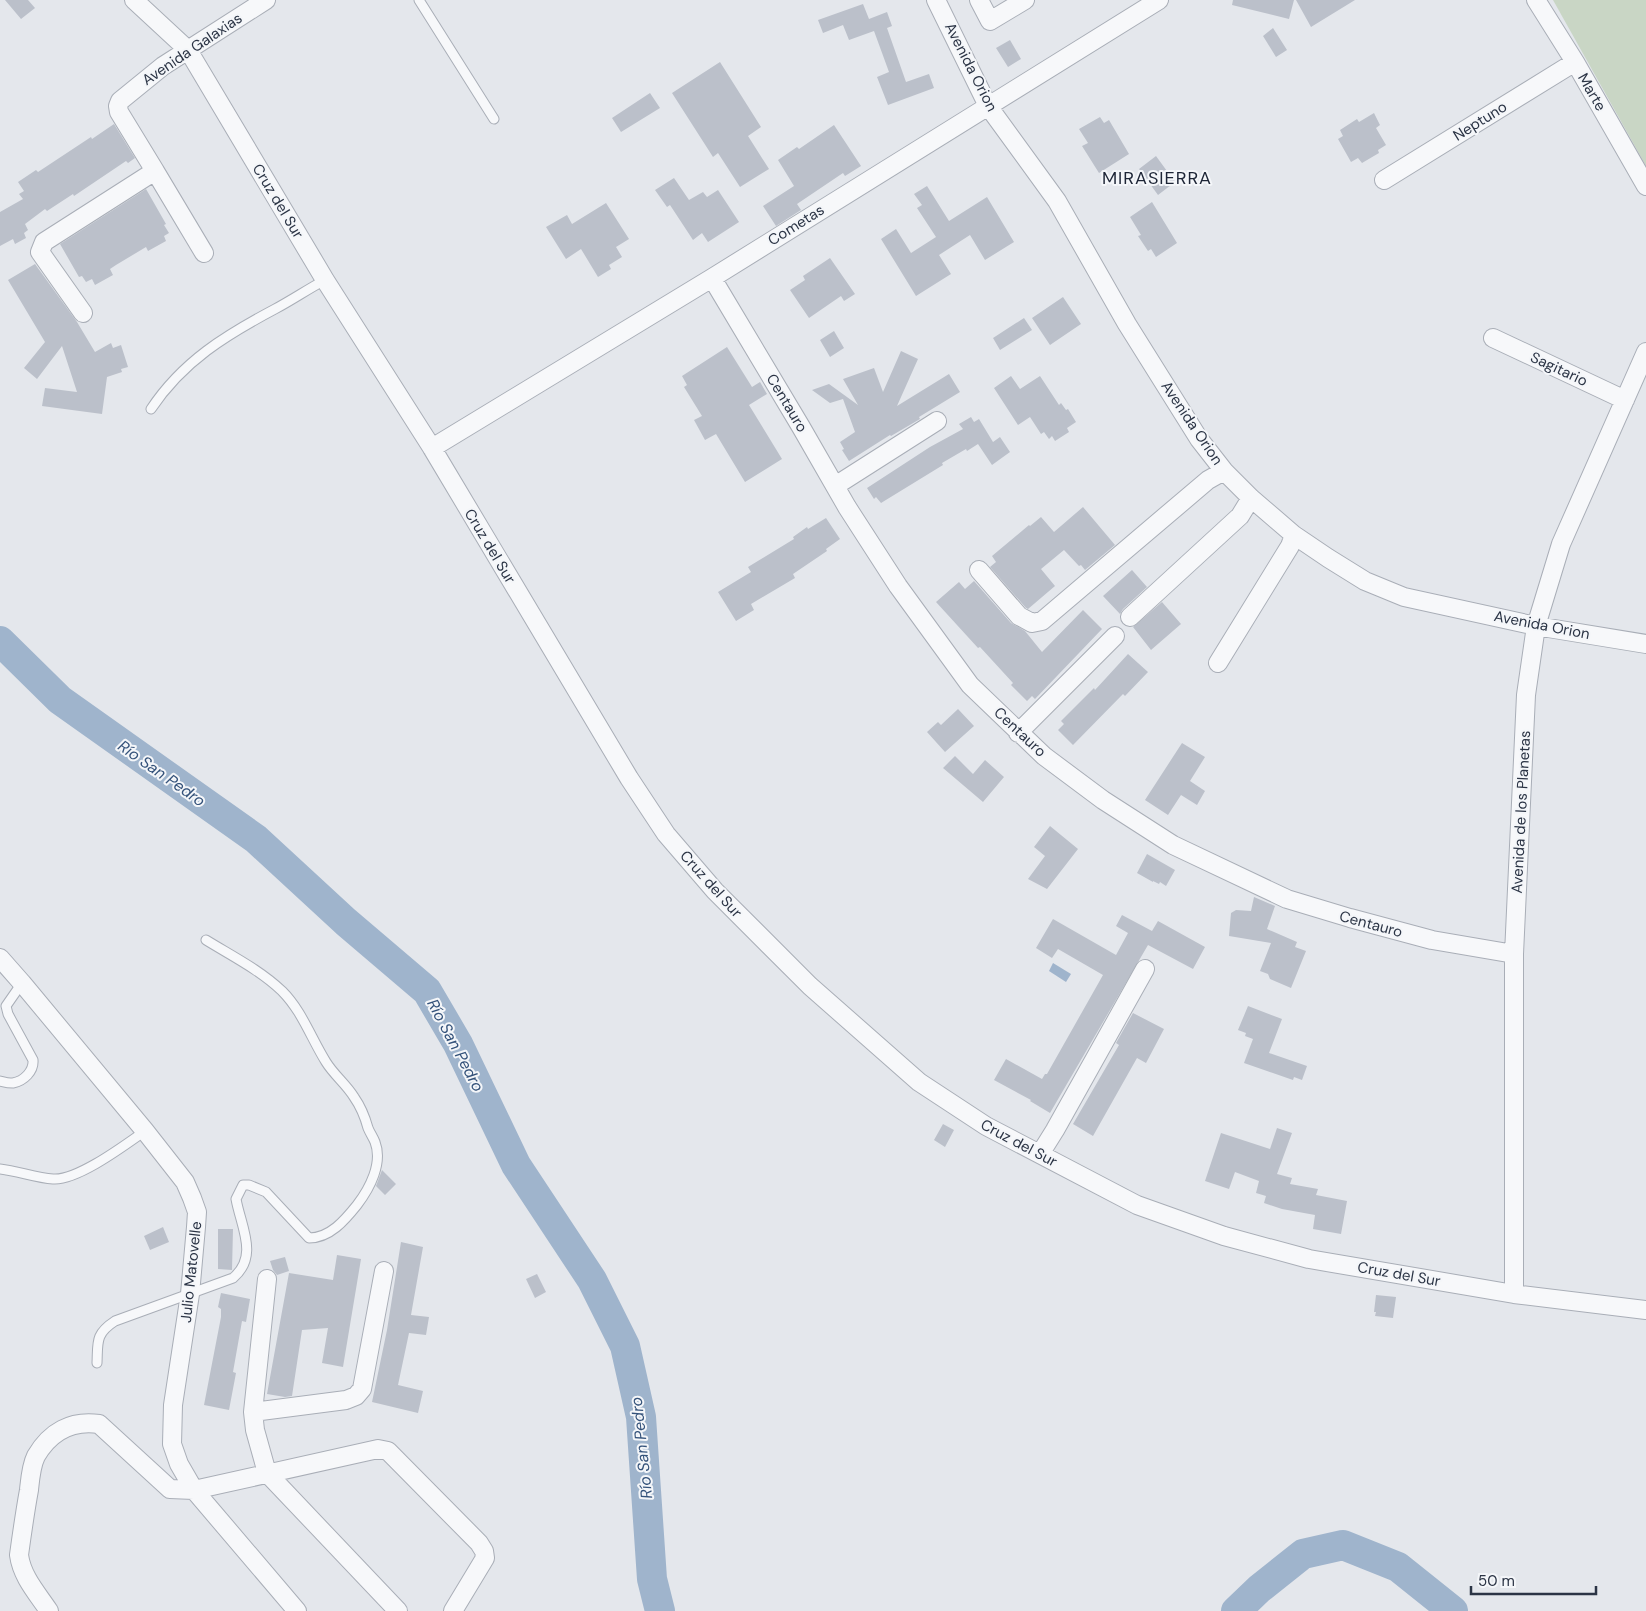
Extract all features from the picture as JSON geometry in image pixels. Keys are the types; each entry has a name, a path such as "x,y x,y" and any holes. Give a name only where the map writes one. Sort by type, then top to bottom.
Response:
{"street":[{"name":"Cruz del Sur","path":"134,0 188,50 325,280 432,448 629,778 666,834 715,891 810,986 919,1082 986,1126 1137,1205 1224,1236 1309,1259 1514,1294 1646,1310"},
{"name":"Avenida Galaxias","path":"155,170 119,112 118,106 120,101 163,66 266,0"},
{"name":"Avenida Orion","path":"936,0 988,106 1057,202 1127,324 1199,439 1224,471 1251,498 1294,535 1328,558 1365,580 1404,597 1536,626 1646,644"},
{"path":"979,0 990,21 1025,0"},
{"name":"Cometas","path":"432,448 712,278 1159,0"},
{"name":"Marte","path":"1536,0 1575,62 1646,186"},
{"name":"Neptuno","path":"1384,180 1575,62"},
{"path":"83,313 40,252 44,242 155,170 204,253"},
{"name":"Centauro","path":"712,278 835,486 898,586 970,685 1044,756 1103,800 1173,845 1287,899 1432,940 1514,954"},
{"name":"Sagitario","path":"1493,338 1625,400"},
{"name":"Avenida de los Planetas","path":"1514,1294 1514,954 1526,695 1536,626 1561,544 1646,352"},
{"path":"835,486 937,422"},
{"path":"979,570 1019,616 1032,623 1042,621 1208,480 1224,471"},
{"path":"1130,617 1240,516 1251,498"},
{"path":"1218,663 1290,546 1294,535"},
{"path":"1018,732 1115,636"},
{"name":"Julio Matovelle","path":"0,958 145,1131 185,1182 197,1212 190,1294 173,1406 172,1444 194,1490 297,1611"},
{"path":"1040,1154 1145,969"},
{"path":"253,1412 346,1400 356,1396 362,1389 384,1272"},
{"path":"267,1279 253,1412 254,1430 267,1473 398,1611"},
{"path":"49,1611 20,1567 19,1555 31,1473 35,1458 56,1432 77,1423 99,1424 170,1489 194,1490 378,1449 388,1451 479,1543 484,1551 484,1558 453,1611"}],"lane":[{"path":"419,0 494,119"},
{"path":"151,409 165,388 188,365 209,349 253,320 325,280"},
{"path":"97,1363 98,1339 106,1327 115,1321 232,1278 241,1271 246,1260 246,1239 236,1199 243,1185 249,1185 266,1192 309,1238 316,1238 340,1226 367,1190 377,1166 378,1152 364,1113 354,1096 330,1067 296,1008 282,991 263,976 206,940"},
{"path":"0,1081 12,1083 22,1079 31,1072 34,1066 33,1060 8,1014 6,1006 22,983"},
{"path":"0,1169 54,1179 68,1177 119,1149 145,1131"}],"green space":[{"path":"1553,0 1646,0 1646,166"}],"water":[{"path":"1053,963 1071,974 1066,982 1049,971"}],"building":[{"path":"5,0 28,0 35,8 21,19"},
{"path":"1233,0 1294,0 1289,19 1232,5"},
{"path":"1296,0 1355,0 1311,27"},
{"path":"863,4 869,19 887,12 892,26 887,28 906,82 929,74 934,88 888,105 877,77 889,72 874,31 849,40 843,25 823,33 818,20"},
{"path":"1273,28 1287,50 1276,57 1263,36"},
{"path":"1010,40 1021,59 1008,67 996,48"},
{"path":"720,62 761,127 748,136 769,169 740,187 718,153 713,157 672,93"},
{"path":"650,93 660,108 621,132 612,118"},
{"path":"1374,113 1380,125 1376,128 1386,145 1378,150 1379,153 1362,163 1358,158 1351,162 1338,139 1343,136 1340,130 1357,119 1359,122"},
{"path":"1100,117 1104,123 1109,120 1129,154 1099,173 1082,146 1088,143 1079,129"},
{"path":"114,124 135,158 128,163 126,161 74,196 73,194 47,211 45,209 25,224 28,230 24,233 26,238 15,244 13,239 0,246 0,212 23,199 19,194 24,191 18,182 36,170 38,172"},
{"path":"834,125 861,166 845,176 843,173 797,204 801,210 776,226 763,206 794,186 778,160 797,147 799,149"},
{"path":"1156,156 1175,182 1158,195 1139,169"},
{"path":"674,178 689,200 703,192 707,197 718,190 739,222 708,242 702,233 693,240 670,205 667,207 655,190"},
{"path":"927,186 949,221 987,197 1014,242 985,260 970,235 939,255 951,274 916,296 881,239 896,229 911,253 936,237 917,208 922,205 914,194"},
{"path":"146,189 166,224 164,225 169,233 164,236 166,241 148,251 146,247 116,265 110,269 113,275 95,285 92,279 86,282 82,276 79,277 60,244"},
{"path":"1152,202 1177,243 1156,257 1151,249 1148,251 1138,236 1141,235 1130,217"},
{"path":"606,203 629,239 616,247 622,257 609,265 611,269 598,277 581,249 566,259 546,227 567,215 572,224"},
{"path":"830,258 855,294 844,301 841,296 809,318 790,290 805,280 803,276"},
{"path":"35,264 77,322 95,352 111,343 113,348 121,345 128,367 121,369 122,372 107,377 102,414 42,406 45,388 77,392 62,346 37,379 24,368 45,342 8,280"},
{"path":"1063,297 1081,324 1050,345 1032,318"},
{"path":"1024,318 1032,330 1000,350 993,338"},
{"path":"834,331 844,348 830,357 820,340"},
{"path":"727,347 752,387 760,382 767,394 749,405 782,459 745,482 716,434 705,440 694,420 702,416 684,387 687,385 682,376"},
{"path":"901,351 918,359 897,406 949,374 960,392 919,417 920,419 890,435 849,461 842,450 844,449 840,442 855,432 843,399 830,403 812,390 829,384 858,405 843,379 874,368 883,392"},
{"path":"1011,376 1020,389 1040,376 1059,405 1061,403 1066,410 1068,409 1076,422 1067,428 1069,432 1055,441 1052,436 1049,439 1044,432 1041,434 1030,417 1018,425 994,388"},
{"path":"971,417 974,422 979,419 993,442 1000,437 1010,452 992,465 978,444 942,463 943,465 881,503 876,497 874,499 867,488 930,447 963,429 959,424"},
{"path":"1083,507 1115,545 1085,570 1064,550 1041,569 1055,586 1028,609 1026,608 990,567 996,562 992,556 1041,517 1054,532"},
{"path":"826,518 840,539 826,549 827,551 793,574 795,578 751,604 754,610 736,621 718,592 751,572 748,567 794,539 793,537 807,527 808,529"},
{"path":"1132,570 1147,587 1120,614 1103,596"},
{"path":"974,581 1011,623 1025,631 1042,652 1083,610 1102,629 1035,699 1032,696 1027,701 1011,685 1013,683 980,647 978,648 936,602 959,582 965,589"},
{"path":"1162,602 1181,624 1151,650 1133,627"},
{"path":"1128,654 1148,672 1125,696 1123,694 1073,745 1058,730 1064,724 1061,721 1094,688 1095,690"},
{"path":"958,709 974,726 945,752 927,732 938,722 941,725"},
{"path":"1182,743 1205,757 1190,781 1205,791 1197,805 1181,795 1168,815 1145,800"},
{"path":"955,756 973,774 985,760 1004,777 983,802 943,768"},
{"path":"1050,826 1078,849 1047,889 1028,879 1045,856 1034,847"},
{"path":"1147,854 1175,870 1166,886 1160,882 1159,884 1153,882 1137,873"},
{"path":"1254,897 1275,906 1267,929 1297,942 1295,947 1306,951 1291,988 1270,979 1268,974 1260,971 1271,943 1229,936 1231,913 1236,910 1251,911"},
{"path":"1122,915 1152,931 1158,921 1205,947 1193,969 1148,945 1050,1113 1031,1100 994,1080 1006,1059 1042,1079 1047,1074 1103,975 1058,949 1052,958 1036,948 1053,919 1116,955 1128,933 1116,926"},
{"path":"1248,1006 1282,1019 1269,1053 1307,1066 1302,1080 1294,1077 1293,1080 1244,1063 1253,1039 1245,1036 1246,1033 1238,1030"},
{"path":"1133,1013 1164,1029 1146,1063 1137,1058 1093,1136 1073,1124 1119,1045 1116,1043"},
{"path":"943,1124 954,1130 945,1147 934,1140"},
{"path":"1277,1128 1292,1133 1277,1174 1292,1178 1290,1184 1318,1189 1316,1195 1347,1201 1341,1234 1313,1229 1315,1215 1282,1209 1264,1203 1266,1196 1256,1193 1259,1181 1235,1172 1229,1189 1205,1181 1221,1133 1270,1149"},
{"path":"382,1170 396,1184 385,1195 376,1186"},
{"path":"163,1227 169,1242 150,1250 144,1236"},
{"path":"218,1229 233,1229 232,1270 218,1269"},
{"path":"401,1242 423,1247 411,1315 429,1317 426,1335 409,1333 398,1385 423,1391 418,1413 372,1402 387,1330"},
{"path":"337,1255 361,1259 343,1367 322,1363 328,1328 302,1330 292,1396 285,1397 267,1394 289,1273 333,1280"},
{"path":"285,1257 289,1271 277,1275 270,1261"},
{"path":"537,1274 546,1292 535,1298 526,1279"},
{"path":"221,1293 250,1299 246,1322 242,1321 233,1372 236,1373 229,1410 204,1405 221,1317 221,1309 218,1307"},
{"path":"1376,1295 1396,1297 1393,1318 1375,1316"}],"waterway":[{"name":"Río San Pedro","path":"0,641 60,700 256,839 346,922 427,991 458,1044 516,1165 592,1280 625,1346 641,1417 652,1579 660,1611"},
{"name":"Río San Pedro","path":"1236,1611 1259,1589 1303,1554 1343,1545 1398,1567 1453,1611"}],"district":[{"name":"MIRASIERRA","path":"1157,178"}]}
